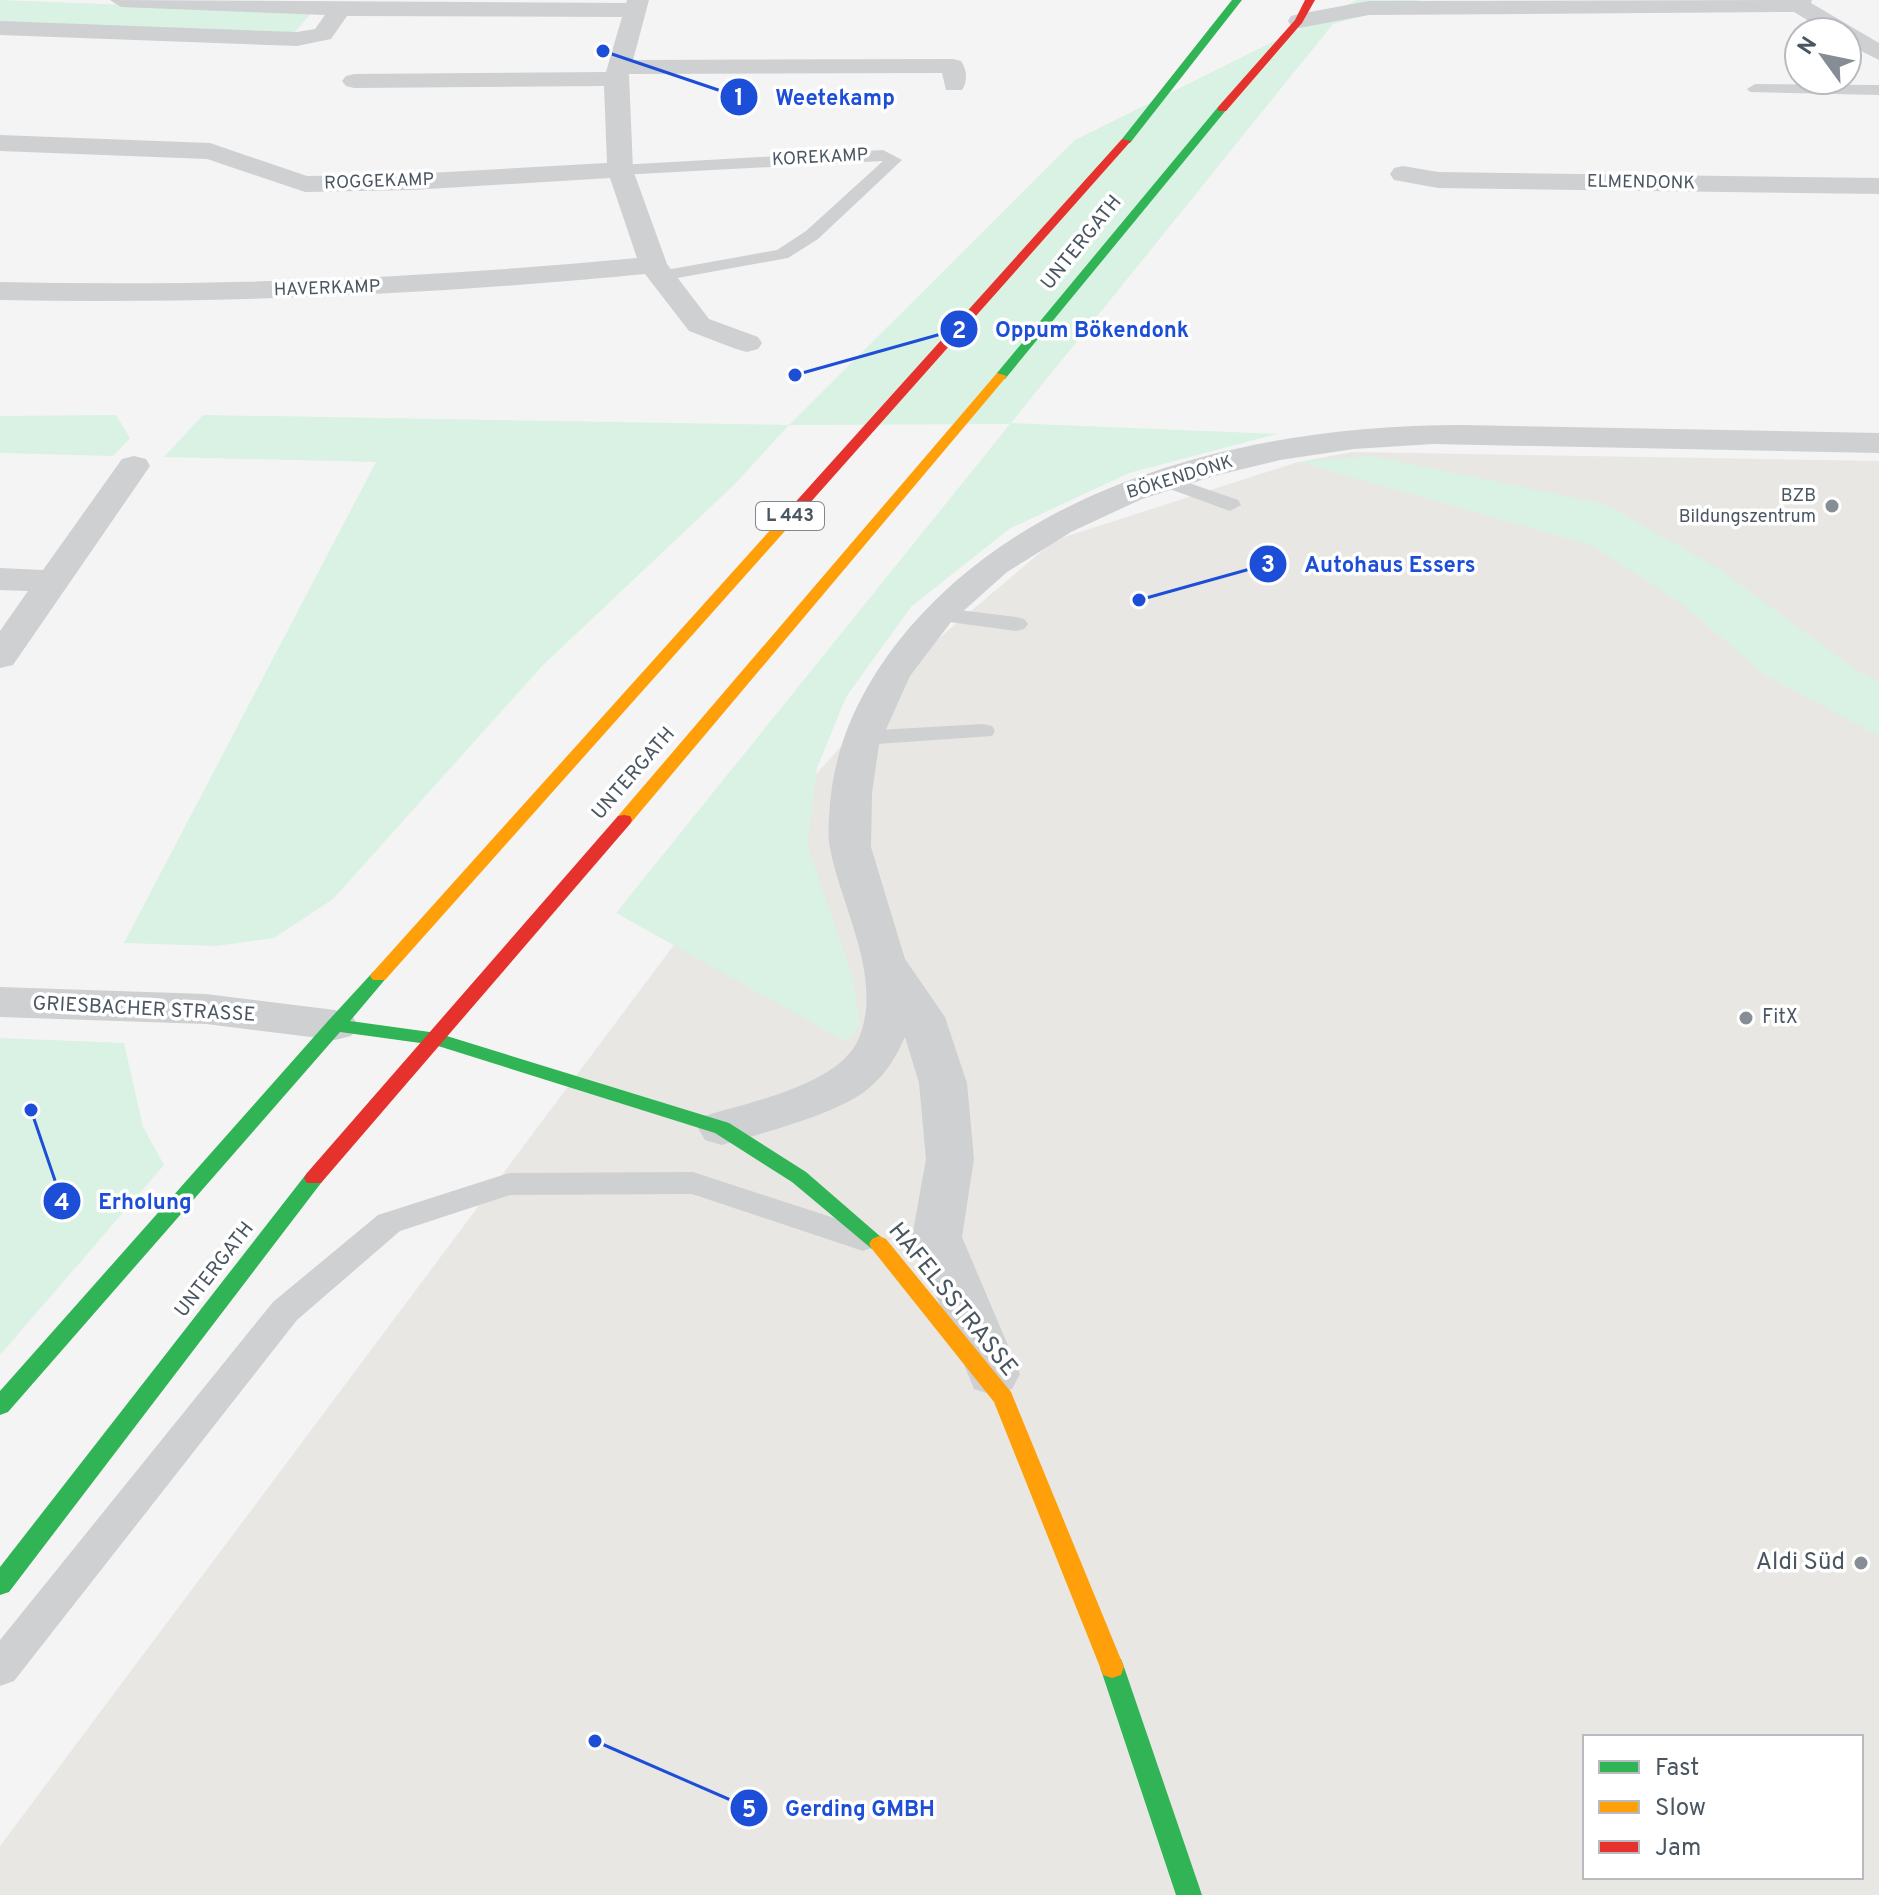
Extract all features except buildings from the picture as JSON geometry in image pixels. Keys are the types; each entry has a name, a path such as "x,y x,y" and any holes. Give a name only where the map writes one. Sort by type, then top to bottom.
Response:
{"main road":[{"name":"UNTERGATH","path":"0,1406 335,1025 1137,129 1237,0"},
{"name":"UNTERGATH","path":"0,1585 327,1161 437,1039 972,412 1204,129 1299,21 1310,0"},
{"name":"HAFELSSTRASSE","path":"335,1025 437,1039 722,1128 799,1177 882,1246 1003,1398 1130,1715 1189,1895"}],"street":[{"path":"121,0 341,9 636,5 617,73 620,170 657,271 699,325 747,343"},
{"path":"1299,21 1369,8 1455,4 1800,3 1820,16"},
{"path":"0,28 297,39 323,34 341,9"},
{"path":"354,81 953,66 954,85"},
{"name":"ROGGEKAMP","path":"0,143 210,151 305,184 412,182 620,170"},
{"name":"ELMENDONK","path":"1403,174 1438,180 1879,186"},
{"name":"HAVERKAMP","path":"0,291 384,287 657,271"},
{"name":"BÖKENDONK","path":"722,1128 849,1080 879,1053 889,1022 883,960 850,844 858,747 891,672 935,614 987,568 1051,529 1119,497 1216,463 1356,439 1493,435 1879,443"},
{"path":"0,657 134,466"},
{"path":"0,579 53,581"},
{"name":"BÖKENDONK","path":"883,960 922,1017 943,1083 950,1159 937,1237 1003,1398"},
{"name":"GRIESBACHER STRASSE","path":"0,1002 206,1009 335,1025"}],"lane":[{"path":"1755,89 1879,90"},
{"name":"KOREKAMP","path":"620,170 883,155 894,160 812,235 782,254 657,271"},
{"path":"1166,481 1230,505"},
{"path":"935,614 1016,624"},
{"path":"862,738 983,731"},
{"path":"0,1669 285,1311 389,1223 509,1184 693,1183 882,1246"}],"shaded area":[{"path":"1353,452 1879,461 1879,1895 0,1895 0,1846 724,878 931,645 1055,540 1298,462"}],"green space":[{"path":"0,0 312,12 294,33 0,23"},
{"path":"1357,0 1420,0 1333,24 1011,423 1277,434 1129,473 1009,529 911,607 846,697 817,768 807,845 853,978 860,1025 847,1042 616,913 1010,424 789,425 1075,140"},
{"path":"116,415 130,438 113,456 0,453 0,416"},
{"path":"203,415 789,425 734,485 543,665 333,899 274,938 216,946 124,943 376,462 164,457"},
{"path":"1371,456 1605,504 1719,569 1855,669 1879,682 1879,736 1763,674 1685,606 1591,545 1298,462"},
{"path":"0,1038 124,1043 143,1127 164,1165 0,1355"}],"traffic: fast":[{"path":"1126,141 1237,0"},
{"path":"1001,376 1222,109"},
{"path":"0,1406 379,976"},
{"path":"335,1025 437,1039 722,1128 799,1177 879,1244"},
{"path":"0,1585 314,1178"},
{"path":"1112,1667 1189,1895"}],"traffic: slow":[{"path":"624,820 1001,376"},
{"path":"379,976 796,510"},
{"path":"879,1244 1003,1398 1112,1667"}],"traffic: jam":[{"path":"1222,109 1299,21 1310,0"},
{"path":"796,510 1126,141"},
{"path":"314,1178 624,820"}],"place":[{"name":"Weetekamp","path":"603,51"},
{"name":"Oppum Bökendonk","path":"795,375"},
{"name":"BZB Bildungszentrum","path":"1832,506"},
{"name":"Autohaus Essers","path":"1139,600"},
{"name":"FitX","path":"1746,1018"},
{"name":"Erholung","path":"31,1110"},
{"name":"Aldi Süd","path":"1861,1563"},
{"name":"Gerding GMBH","path":"595,1741"}]}
